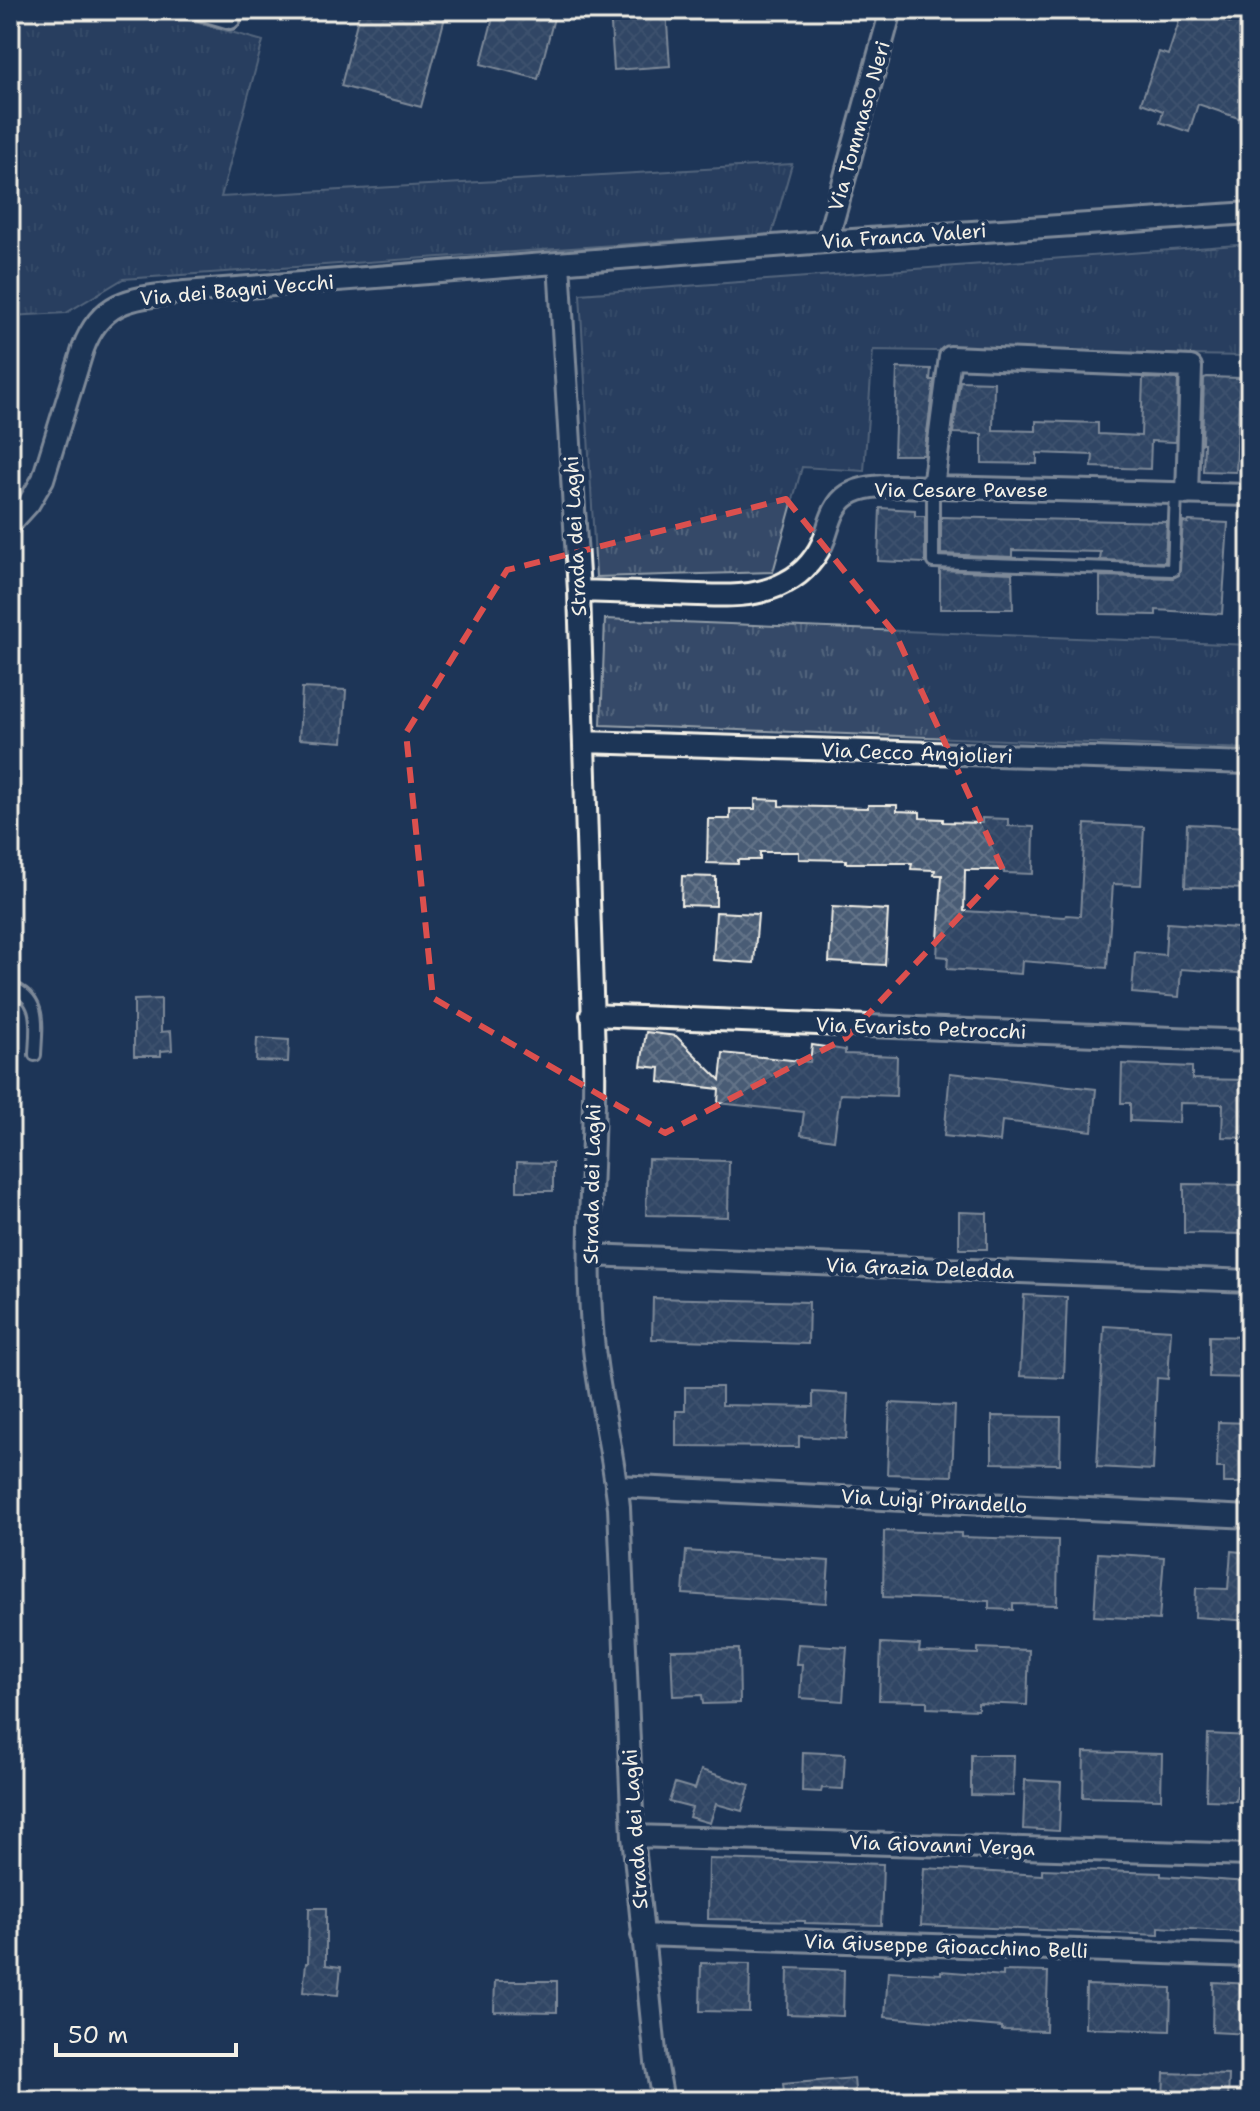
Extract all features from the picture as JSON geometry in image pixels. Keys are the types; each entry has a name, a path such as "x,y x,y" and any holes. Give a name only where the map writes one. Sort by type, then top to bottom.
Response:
{"street":[{"path":"203,10 230,18"},
{"name":"Via Tommaso Neri","path":"827,242 891,10"},
{"name":"Via Franca Valeri","path":"559,263 1250,213"},
{"name":"Via dei Bagni Vecchi","path":"11,522 29,503 43,479 91,329 103,314 120,303 185,292 559,263"},
{"name":"Strada dei Laghi","path":"559,263 579,591 584,742 595,1125 591,1309 594,1356 617,1486 621,1529 633,1836 656,2062 663,2101"},
{"path":"933,487 950,357 1191,367 1182,493"},
{"name":"Via Cesare Pavese","path":"579,591 744,594 788,582 806,568 820,549 840,501 870,488 1250,495"},
{"name":"Via Cecco Angiolieri","path":"584,742 1250,763"},
{"name":"Via Evaristo Petrocchi","path":"591,1015 1250,1041"},
{"name":"Via Grazia Deledda","path":"590,1255 1250,1281"},
{"name":"Via Luigi Pirandello","path":"617,1486 1250,1517"},
{"name":"Via Giovanni Verga","path":"633,1836 1250,1855"},
{"name":"Via Giuseppe Gioacchino Belli","path":"642,1935 1250,1956"}],"lane":[{"path":"933,487 933,562 1173,570 1182,493"},
{"path":"10,987 28,996 32,1004 36,1027 35,1055"}],"highlighted area":[{"path":"786,499 896,635 1003,870 846,1038 665,1133 433,998 406,733 507,570"}],"green space":[{"path":"10,10 152,10 263,41 221,197 792,164 772,234 123,279 66,313 10,316 10,223 19,222 10,209"},
{"path":"1250,244 1250,356 873,350 864,471 802,467 773,572 596,577 580,294"},
{"path":"605,619 1250,645 1250,749 601,725"}],"building":[{"path":"360,10 447,10 421,107 341,86"},
{"path":"495,10 556,10 538,79 481,64"},
{"path":"610,10 666,10 670,66 614,70"},
{"path":"1183,10 1194,10 1231,23 1236,10 1250,10 1250,122 1198,104 1189,132 1160,122 1163,111 1141,103 1159,52 1168,55"},
{"path":"897,368 931,369 930,380 934,380 924,455 894,455"},
{"path":"1143,378 1178,379 1176,442 1151,441 1150,469 1092,467 1093,455 1037,453 1037,464 982,463 982,434 953,433 960,381 994,382 993,430 1036,431 1036,421 1098,423 1098,434 1141,436"},
{"path":"1204,378 1240,378 1236,472 1203,471"},
{"path":"880,508 915,510 915,516 925,516 925,563 878,561"},
{"path":"941,517 1167,522 1165,562 1100,560 1101,552 1012,550 1012,557 941,554"},
{"path":"1183,522 1228,523 1222,614 1156,610 1156,615 1100,614 1100,576 1173,578 1179,575"},
{"path":"940,570 1012,573 1013,609 940,609"},
{"path":"302,688 346,690 343,742 299,739"},
{"path":"755,799 779,800 779,806 868,808 868,805 897,805 897,811 920,812 920,818 943,819 943,822 982,823 982,818 1008,819 1008,826 1034,827 1033,874 965,870 964,911 1080,916 1085,824 1144,827 1141,885 1113,884 1107,968 1022,961 1021,974 947,969 948,957 937,956 942,875 934,875 935,870 911,869 912,863 799,859 799,852 760,852 760,860 738,860 738,864 707,863 708,819 730,819 730,809 755,809"},
{"path":"1187,824 1250,827 1250,889 1185,887"},
{"path":"682,876 716,877 716,906 681,905"},
{"path":"832,907 888,910 885,965 829,962"},
{"path":"716,912 758,914 754,963 713,960"},
{"path":"1167,923 1250,929 1250,974 1181,969 1179,997 1132,993 1135,952 1165,955"},
{"path":"161,999 161,1032 171,1031 172,1050 161,1051 161,1056 134,1056 134,1000"},
{"path":"646,1032 676,1036 720,1080 723,1053 810,1062 812,1045 845,1050 845,1054 897,1056 896,1096 840,1094 834,1140 801,1135 804,1112 718,1103 719,1089 659,1082 660,1068 641,1066"},
{"path":"257,1038 289,1040 288,1062 256,1061"},
{"path":"1122,1064 1192,1067 1192,1079 1250,1080 1250,1138 1222,1137 1223,1104 1180,1103 1179,1123 1130,1121 1130,1103 1121,1103"},
{"path":"950,1073 1096,1089 1092,1131 1002,1121 1000,1142 944,1136"},
{"path":"648,1159 729,1161 728,1217 646,1215"},
{"path":"517,1162 553,1163 553,1191 517,1191"},
{"path":"1184,1184 1250,1185 1250,1234 1184,1233"},
{"path":"959,1212 987,1213 987,1249 959,1249"},
{"path":"1024,1295 1067,1297 1064,1378 1020,1376"},
{"path":"653,1298 809,1302 808,1344 652,1339"},
{"path":"1104,1326 1171,1330 1168,1379 1157,1378 1153,1470 1097,1467"},
{"path":"1209,1336 1250,1337 1250,1378 1209,1377"},
{"path":"685,1387 722,1387 722,1405 813,1407 813,1392 848,1394 846,1439 799,1436 799,1447 676,1446 676,1411 685,1411"},
{"path":"890,1403 955,1406 952,1476 887,1474"},
{"path":"992,1416 1061,1417 1060,1464 992,1463"},
{"path":"1218,1422 1250,1423 1250,1483 1224,1483 1224,1468 1217,1468"},
{"path":"884,1531 1058,1540 1057,1605 1013,1604 1013,1610 989,1609 989,1601 883,1597"},
{"path":"686,1551 829,1561 826,1603 683,1594"},
{"path":"1231,1551 1250,1553 1250,1621 1195,1617 1196,1588 1228,1589"},
{"path":"1098,1553 1164,1557 1159,1620 1094,1616"},
{"path":"881,1643 920,1645 919,1652 978,1654 978,1648 1029,1650 1027,1705 978,1703 978,1710 927,1708 927,1701 879,1700"},
{"path":"798,1644 847,1647 843,1701 800,1698 802,1664 796,1664"},
{"path":"739,1649 740,1703 703,1704 702,1695 673,1696 671,1650"},
{"path":"1208,1734 1250,1736 1250,1786 1237,1786 1236,1801 1206,1800"},
{"path":"803,1752 845,1754 843,1789 802,1791"},
{"path":"1084,1752 1162,1754 1161,1799 1083,1797"},
{"path":"971,1755 1014,1755 1013,1796 971,1795"},
{"path":"701,1770 750,1785 742,1811 716,1804 710,1823 689,1817 692,1808 669,1802 675,1783 695,1789"},
{"path":"1025,1780 1061,1782 1059,1831 1023,1829"},
{"path":"709,1859 883,1864 881,1925 708,1919"},
{"path":"924,1868 1042,1875 1042,1869 1161,1873 1161,1876 1248,1882 1247,1908 1242,1908 1240,1932 1159,1927 1159,1935 921,1925"},
{"path":"309,1908 326,1908 326,1965 341,1967 338,1995 303,1992 308,1963"},
{"path":"701,1963 750,1964 749,2012 700,2011"},
{"path":"788,1968 844,1970 843,2016 787,2014"},
{"path":"888,1971 1003,1976 1003,1971 1048,1972 1046,2031 1002,2030 1002,2027 885,2017"},
{"path":"495,1981 557,1981 557,2012 494,2011"},
{"path":"1213,1982 1250,1984 1250,2034 1212,2032"},
{"path":"1086,1985 1171,1988 1170,2031 1085,2028"},
{"path":"1164,2073 1229,2075 1228,2101 1163,2101"},
{"path":"854,2078 856,2101 785,2101 783,2084"}]}
